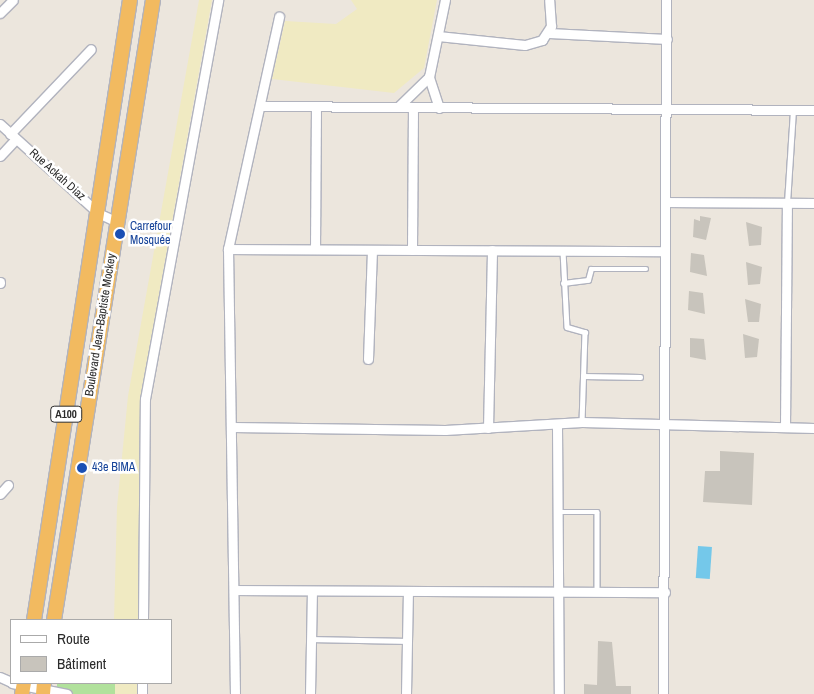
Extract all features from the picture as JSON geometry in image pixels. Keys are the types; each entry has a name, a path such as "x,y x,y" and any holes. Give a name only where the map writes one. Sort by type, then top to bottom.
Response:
{"highway":[{"name":"Boulevard Jean-Baptiste Mockey","path":"34,619 130,0"},
{"name":"Boulevard Jean-Baptiste Mockey","path":"54,619 153,0"}],"street":[{"path":"0,14 13,0"},
{"path":"142,619 145,399 218,0"},
{"path":"439,108 429,77 445,0"},
{"path":"548,0 549,33"},
{"path":"663,694 665,592 665,251 668,111 666,0"},
{"path":"235,694 234,427 228,249 279,17"},
{"path":"438,36 525,45 549,33 667,39"},
{"path":"0,156 13,136 91,49"},
{"path":"398,107 429,77"},
{"path":"260,106 668,111 814,110"},
{"path":"315,249 316,106"},
{"path":"412,250 413,108"},
{"name":"Rue Ackah Diaz","path":"0,124 98,213 117,222"},
{"path":"667,202 814,203"},
{"path":"785,426 787,203"},
{"path":"228,249 665,251"},
{"path":"368,359 372,250"},
{"path":"488,428 492,250"},
{"path":"234,427 488,428 557,426 582,422 664,422 814,428"},
{"path":"557,426 559,694"},
{"path":"0,494 8,485"},
{"path":"236,590 665,592"},
{"path":"310,694 312,590"},
{"path":"406,694 408,591"},
{"path":"19,686 67,694"}],"lane":[{"path":"787,203 793,111"},
{"path":"563,251 563,283 567,327 584,332 582,422"},
{"path":"563,283 588,280 591,269 646,269"},
{"path":"583,376 640,377"},
{"path":"558,512 597,512 597,592"},
{"path":"311,639 407,641"}],"green space":[{"path":"57,684 115,684 115,694 57,694"}],"sand":[{"path":"199,0 212,0 140,399 138,619 114,619 117,507 128,396"},
{"path":"351,0 437,0 424,68 394,93 272,79 285,21 336,24 357,9"},
{"path":"115,684 137,684 137,694 115,694"}],"water":[{"path":"698,546 712,547 710,579 696,578"}],"building":[{"path":"700,216 711,218 706,240 693,237 694,219 700,221"},
{"path":"746,222 762,227 761,245 749,246"},
{"path":"691,253 704,255 707,276 690,272"},
{"path":"746,262 762,267 760,284 748,285"},
{"path":"689,291 703,293 705,314 688,310"},
{"path":"745,299 761,304 759,322 748,322"},
{"path":"743,334 759,339 757,357 745,358"},
{"path":"690,338 704,339 706,360 690,357"},
{"path":"720,451 754,453 752,505 703,502 705,471 720,471"},
{"path":"598,641 612,642 616,686 631,686 631,694 584,694 584,684 597,685"}],"place":[{"name":"Carrefour Mosquée","path":"120,234"},
{"name":"43e BIMA","path":"82,468"}]}
